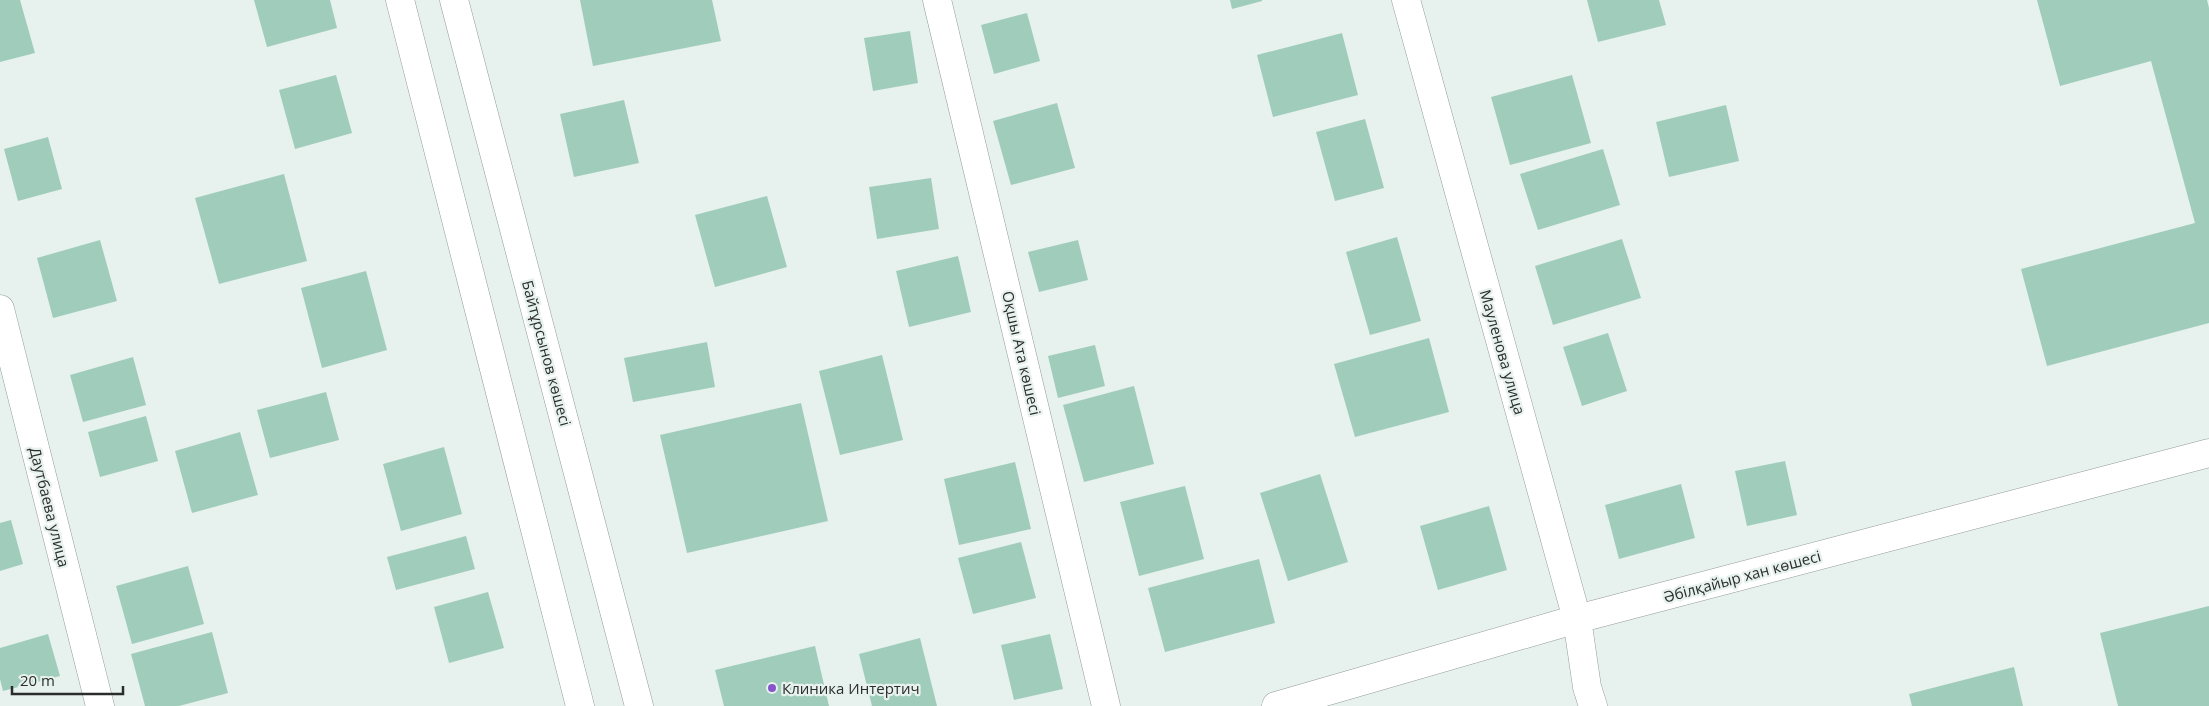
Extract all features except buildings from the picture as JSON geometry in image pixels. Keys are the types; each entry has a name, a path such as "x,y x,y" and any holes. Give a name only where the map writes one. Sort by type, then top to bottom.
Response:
{"street":[{"path":"400,0 580,706"},
{"name":"Байтұрсынов көшесі","path":"454,0 639,706"},
{"name":"Оқшы Ата көшесі","path":"937,0 1106,706"},
{"name":"Мауленова улица","path":"1406,0 1577,619 1587,687 1592,706"},
{"name":"Даутбаева улица","path":"0,308 100,706"},
{"name":"Әбілқайыр хан көшесі","path":"1276,706 1577,619 2209,453"}],"place":[{"name":"Клиника Интертич","path":"772,688"}]}
